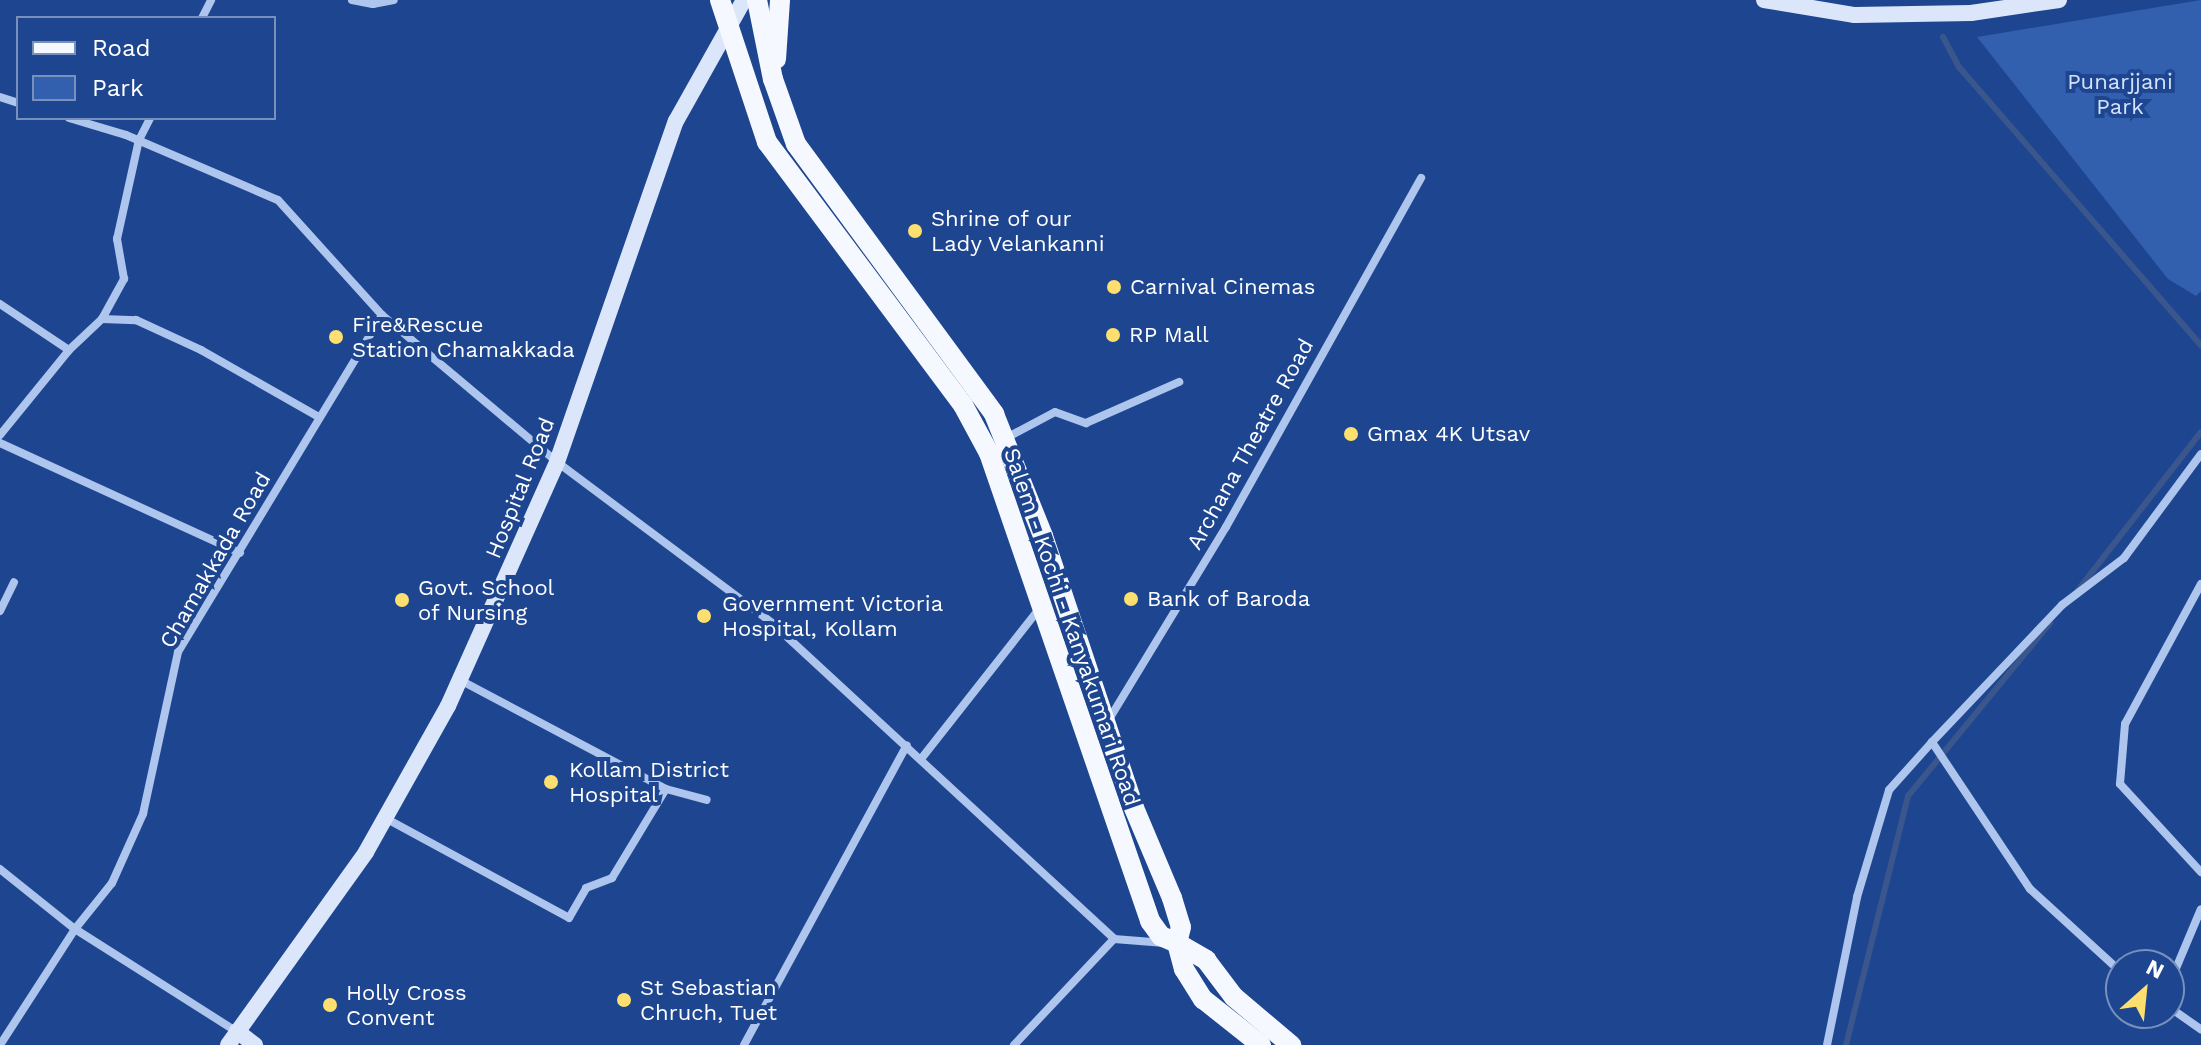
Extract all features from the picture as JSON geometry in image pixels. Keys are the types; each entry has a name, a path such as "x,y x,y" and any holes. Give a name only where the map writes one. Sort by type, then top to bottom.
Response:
{"main road":[{"name":"Salem - Kochi - Kanyakumari Road","path":"720,0 767,142 963,405 989,453 1043,604 1131,876 1150,921 1161,936 1206,960 1234,997 1291,1045"},
{"name":"Hospital Road","path":"232,1038 387,819 460,680 557,462 676,121 744,0"},
{"name":"Salem - Kochi - Kanyakumari Road","path":"757,0 773,79 796,144 969,374 1005,439 1105,726 1172,898 1181,927 1177,943 1184,969 1203,999 1261,1045"},
{"path":"773,79 780,0"},
{"path":"1764,0 1855,15 1971,13 2059,0"},
{"path":"232,1038 255,1045"}],"street":[{"path":"352,0 373,4 394,0"},
{"path":"75,120 139,140 278,200 382,315 557,462 772,623 1114,939 1177,943"},
{"path":"0,435 69,350 102,319 124,279 117,239 139,140 149,120"},
{"name":"Archana Theatre Road","path":"1105,726 1226,527 1421,178"},
{"path":"0,304 69,350"},
{"name":"Chamakkada Road","path":"0,1045 75,929 112,883 143,814 178,652 382,315"},
{"path":"102,319 136,320 319,417"},
{"path":"1005,439 1055,412 1086,423 1179,382"},
{"path":"0,443 240,553"},
{"path":"1827,1045 1857,897 1889,790 2062,605 2124,558 2201,454"},
{"path":"0,611 14,582"},
{"path":"2201,584 2125,724 2120,784 2201,872"},
{"path":"921,759 1043,604"},
{"path":"460,680 666,789 707,800"},
{"path":"1932,742 2030,889 2105,957"},
{"path":"744,1045 907,745"},
{"path":"387,819 569,918 586,888 612,878 666,789"},
{"path":"0,869 75,929 232,1038"},
{"path":"2184,949 2201,909"},
{"path":"1014,1045 1114,939"}],"green space":[{"name":"Punarjjani Park","path":"2201,0 2201,291 2196,296 2168,279 1977,37"}],"waterway":[{"path":"1943,37 1959,67 2201,345"},
{"path":"2078,590 2201,432"},
{"path":"1846,1045 1908,796 2050,623"}],"place":[{"name":"Shrine of our Lady Velankanni","path":"915,231"},
{"name":"Carnival Cinemas","path":"1114,287"},
{"name":"RP Mall","path":"1113,335"},
{"name":"Fire&Rescue Station Chamakkada","path":"336,337"},
{"name":"Gmax 4K Utsav","path":"1351,434"},
{"name":"Bank of Baroda","path":"1131,599"},
{"name":"Govt. School of Nursing","path":"402,600"},
{"name":"Government Victoria Hospital, Kollam","path":"704,616"},
{"name":"Kollam District Hospital","path":"551,782"},
{"name":"St Sebastian Chruch, Tuet","path":"624,1000"},
{"name":"Holly Cross Convent","path":"330,1005"}]}
